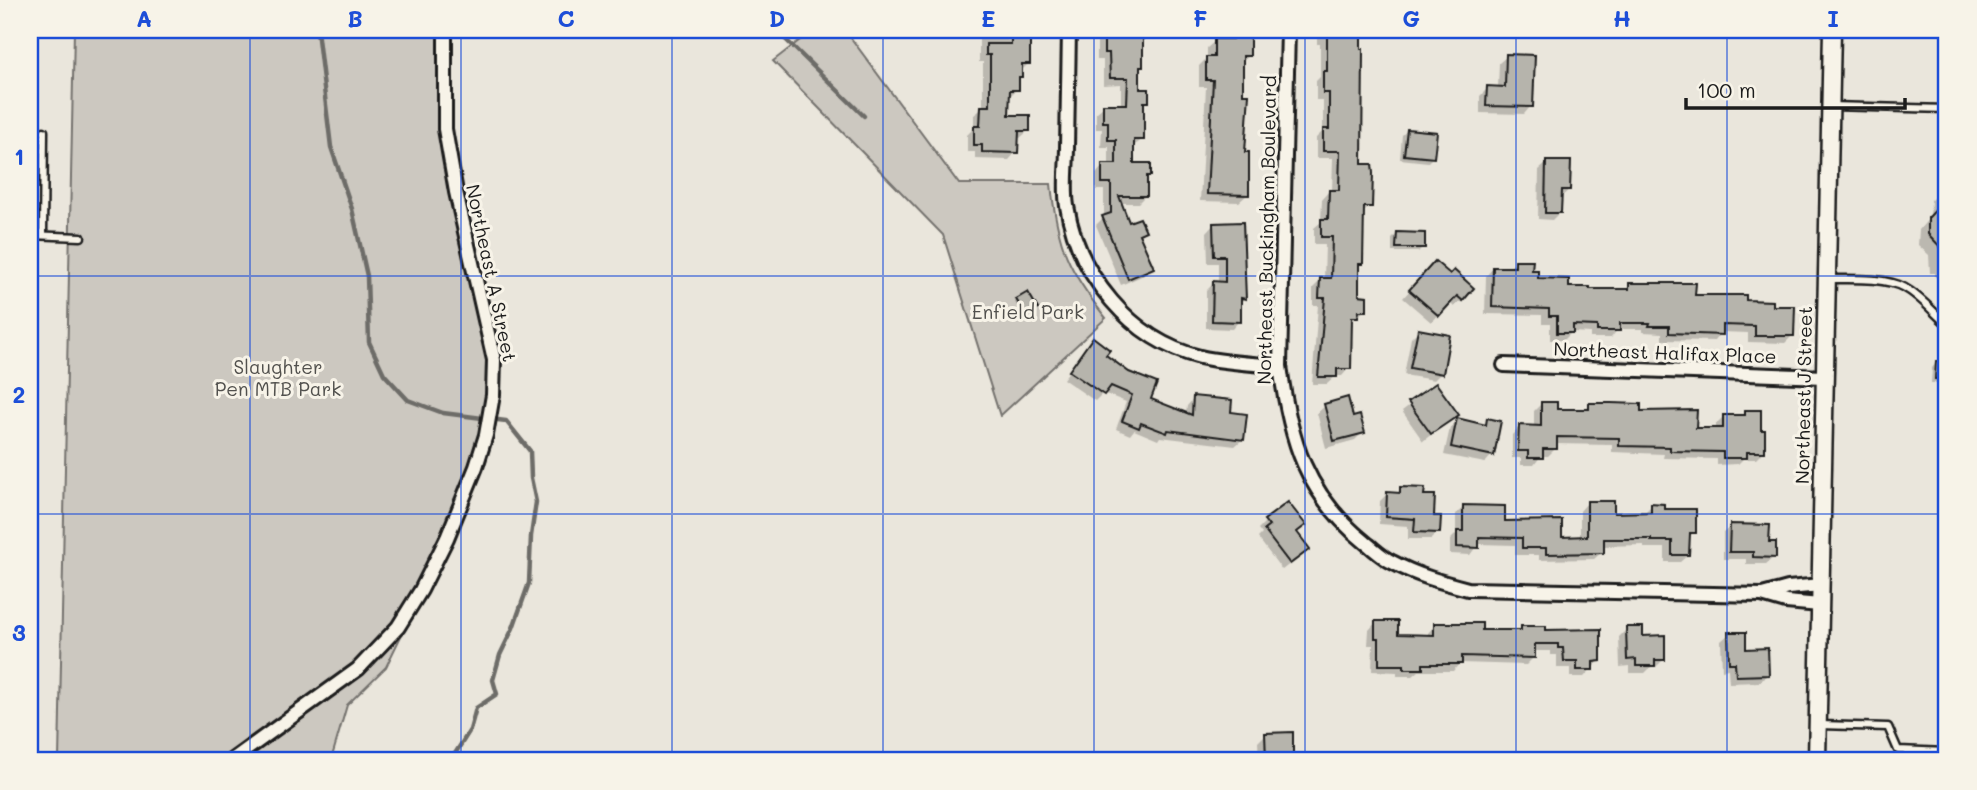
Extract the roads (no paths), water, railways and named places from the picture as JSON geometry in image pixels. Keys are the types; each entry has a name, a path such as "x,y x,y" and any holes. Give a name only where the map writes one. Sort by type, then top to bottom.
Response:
{"street":[{"name":"Northeast A Street","path":"232,760 358,669 398,628 447,538 486,435 491,416 494,360 456,192 445,129 445,30"},
{"path":"1069,30 1066,203 1074,239 1091,275 1121,312 1158,340 1199,357 1280,366"},
{"name":"Northeast Buckingham Boulevard","path":"1288,30 1280,366 1285,407 1300,460 1321,496 1350,530 1389,561 1426,578 1468,589 1762,595 1821,605"},
{"name":"Northeast J Street","path":"1817,760 1832,30"},
{"name":"Northeast Halifax Place","path":"1504,365 1825,377"},
{"name":"Northeast Buckingham Boulevard","path":"1762,595 1787,588 1821,585"}],"lane":[{"path":"1830,106 1947,109"},
{"path":"43,235 44,131"},
{"path":"34,304 32,235 80,237"},
{"path":"1827,279 1857,279 1907,288 1947,324"},
{"path":"1818,725 1888,727 1898,750 1947,752"}],"waterway":[{"path":"317,30 331,147 352,209 367,276 369,342 384,374 408,400 443,413 506,421 530,451 531,478 536,502 529,583 500,655 493,680 497,694 476,708 470,730 451,760"},
{"path":"776,30 864,116"}],"park label":[{"name":"Enfield Park","path":"1028,311"},
{"name":"Slaughter Pen MTB Park","path":"278,377"}]}
